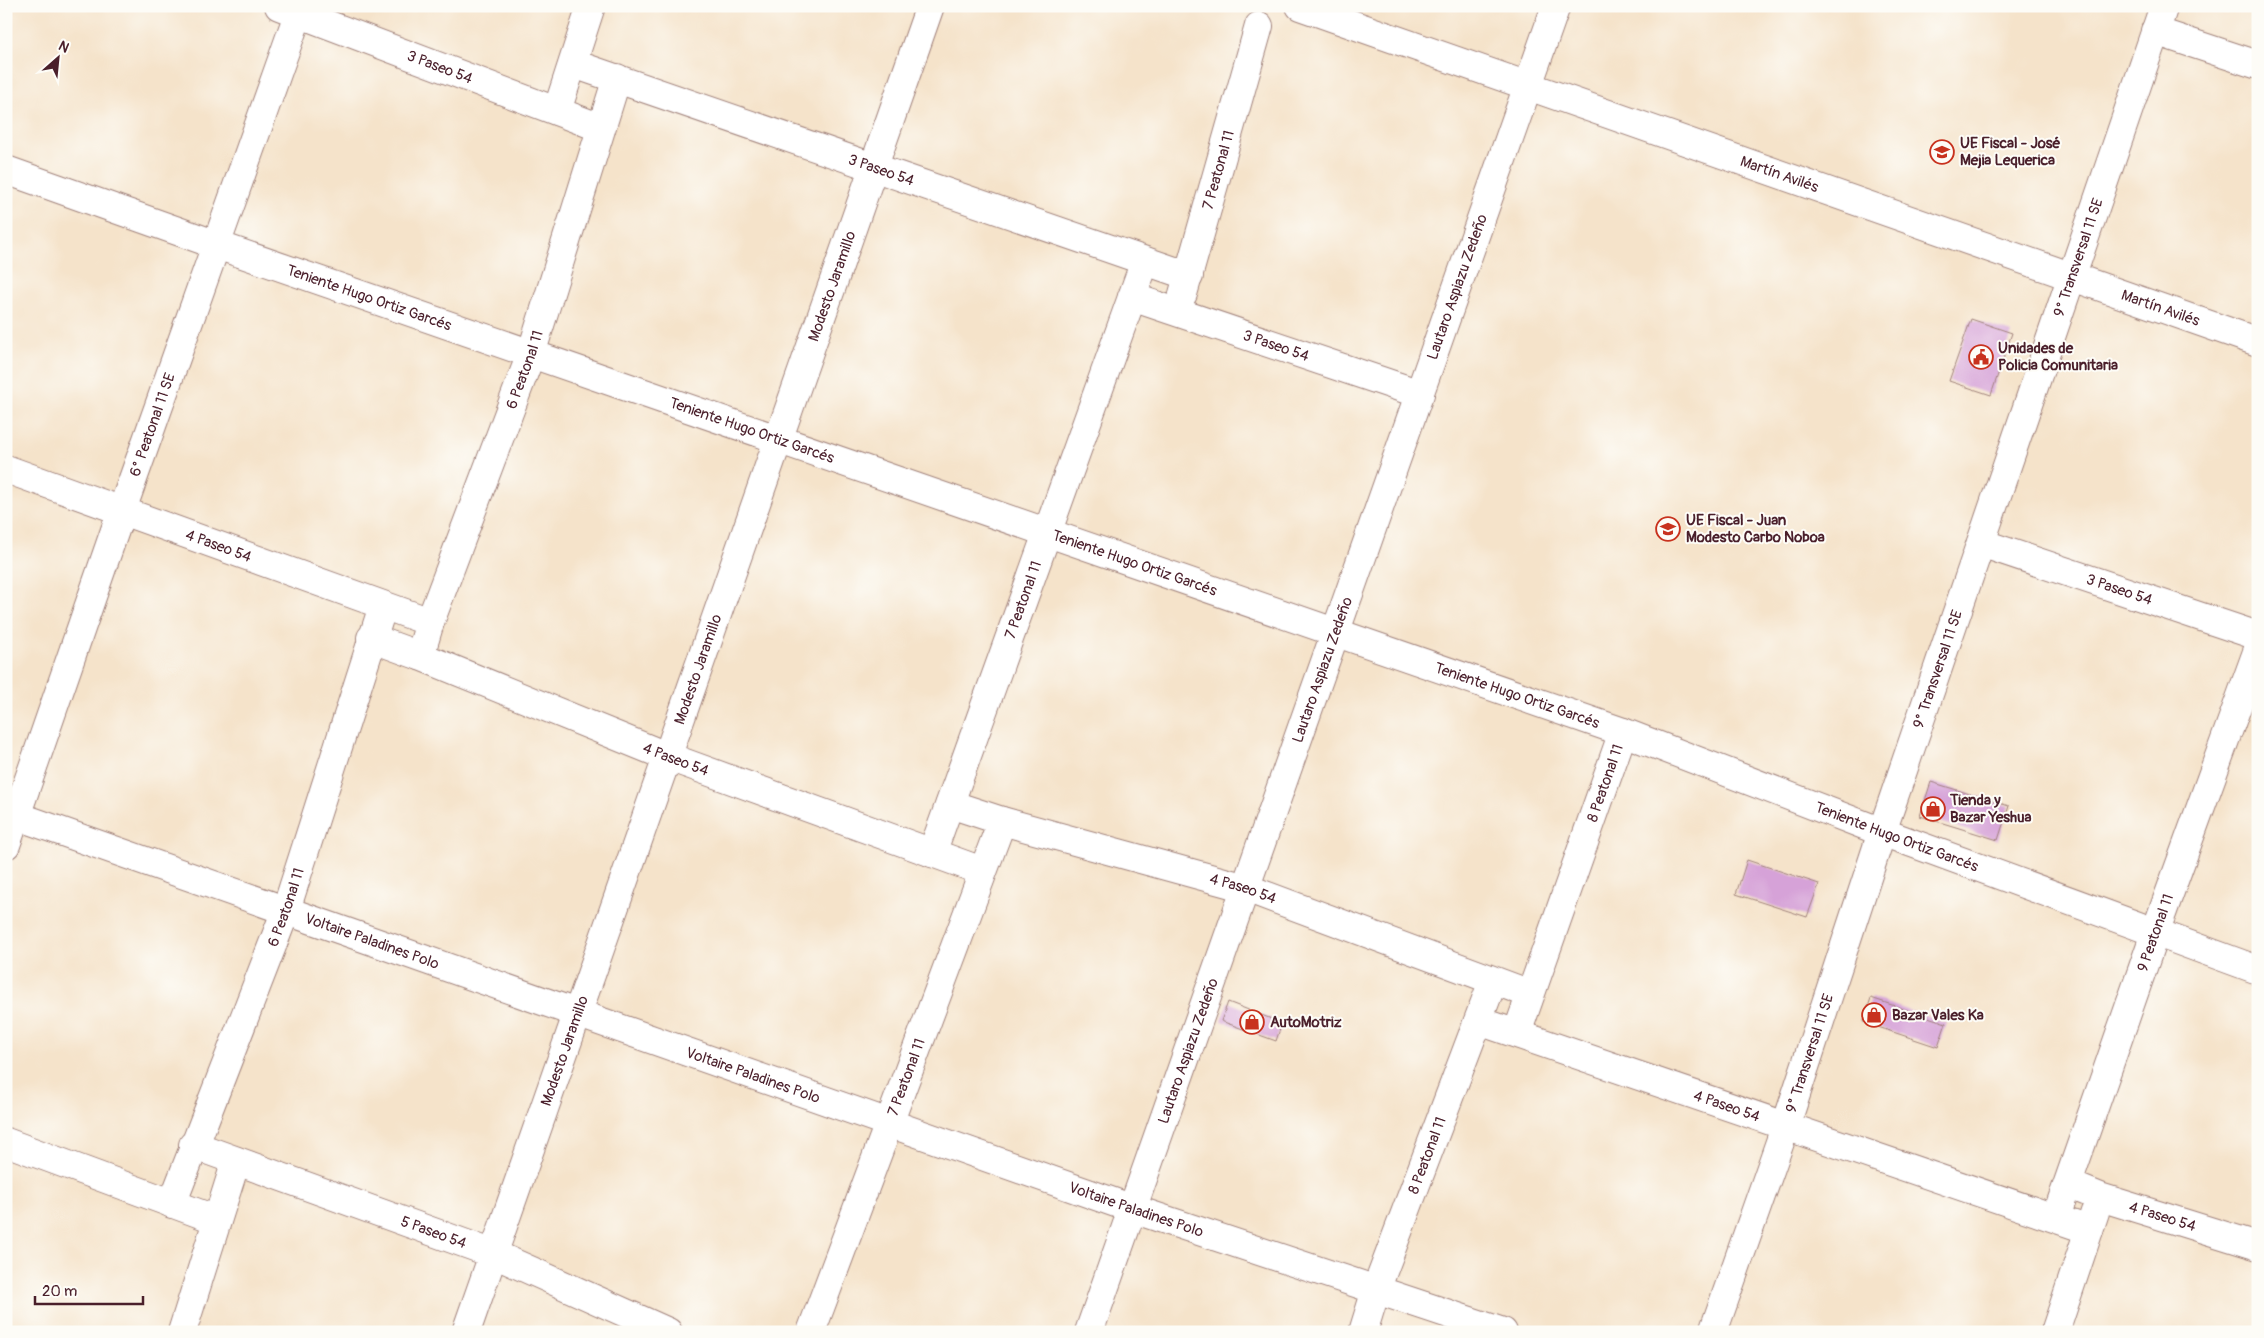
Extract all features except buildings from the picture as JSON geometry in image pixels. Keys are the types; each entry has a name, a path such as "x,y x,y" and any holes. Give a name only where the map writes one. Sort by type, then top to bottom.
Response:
{"street":[{"path":"557,111 592,6"},
{"name":"Modesto Jaramillo","path":"466,1332 576,1012 930,6"},
{"name":"Martín Avilés","path":"1300,6 2258,342"},
{"name":"Lautaro Aspiazu Zedeño","path":"1089,1332 1556,6"},
{"name":"3 Paseo 54","path":"293,9 601,128"},
{"name":"6° Peatonal 11 SE","path":"6,844 11,814 217,245 293,9"},
{"path":"2160,19 2258,64"},
{"name":"9° Transversal 11 SE","path":"1714,1332 1786,1125 1882,832 1980,543 2160,19"},
{"name":"7 Peatonal 11","path":"1177,313 1190,276 1259,26"},
{"name":"3 Paseo 54","path":"574,64 1190,276"},
{"name":"6 Peatonal 11","path":"420,656 430,622 531,354 617,78"},
{"name":"Teniente Hugo Ortiz Garcés","path":"6,170 217,245 1623,732 1882,832 2258,970"},
{"name":"7 Peatonal 11","path":"932,853 1145,261"},
{"name":"3 Paseo 54","path":"1132,297 1420,394"},
{"name":"4 Paseo 54","path":"6,469 430,622"},
{"name":"3 Paseo 54","path":"1980,543 2258,636"},
{"name":"6 Peatonal 11","path":"172,1204 286,910 371,638 383,606"},
{"name":"4 Paseo 54","path":"371,638 666,756 982,871"},
{"name":"9 Peatonal 11","path":"2056,1217 2155,933 2247,710 2258,648"},
{"name":"8 Peatonal 11","path":"1517,1033 1623,732"},
{"name":"4 Paseo 54","path":"950,804 1246,888 1530,994"},
{"name":"Voltaire Paladines Polo","path":"11,814 889,1121 1133,1209 1503,1332"},
{"name":"7 Peatonal 11","path":"811,1332 1002,820"},
{"name":"8 Peatonal 11","path":"1363,1332 1376,1290 1493,981"},
{"name":"4 Paseo 54","path":"1479,1021 2056,1217 2089,1230"},
{"path":"6,1142 216,1220"},
{"name":"5 Paseo 54","path":"193,1146 494,1254 668,1332"},
{"path":"182,1332 236,1161"},
{"name":"4 Paseo 54","path":"2068,1184 2100,1197 2258,1246"},
{"path":"2055,1332 2100,1197"}],"place":[{"name":"UE Fiscal - José Mejia Lequerica","path":"1942,152"},
{"name":"Unidades de Policia Comunitaria","path":"1981,357"},
{"name":"UE Fiscal - Juan Modesto Carbo Noboa","path":"1668,529"},
{"name":"Tienda y Bazar Yeshua","path":"1933,809"},
{"name":"Bazar Vales Ka","path":"1874,1015"},
{"name":"AutoMotriz","path":"1252,1022"}]}
